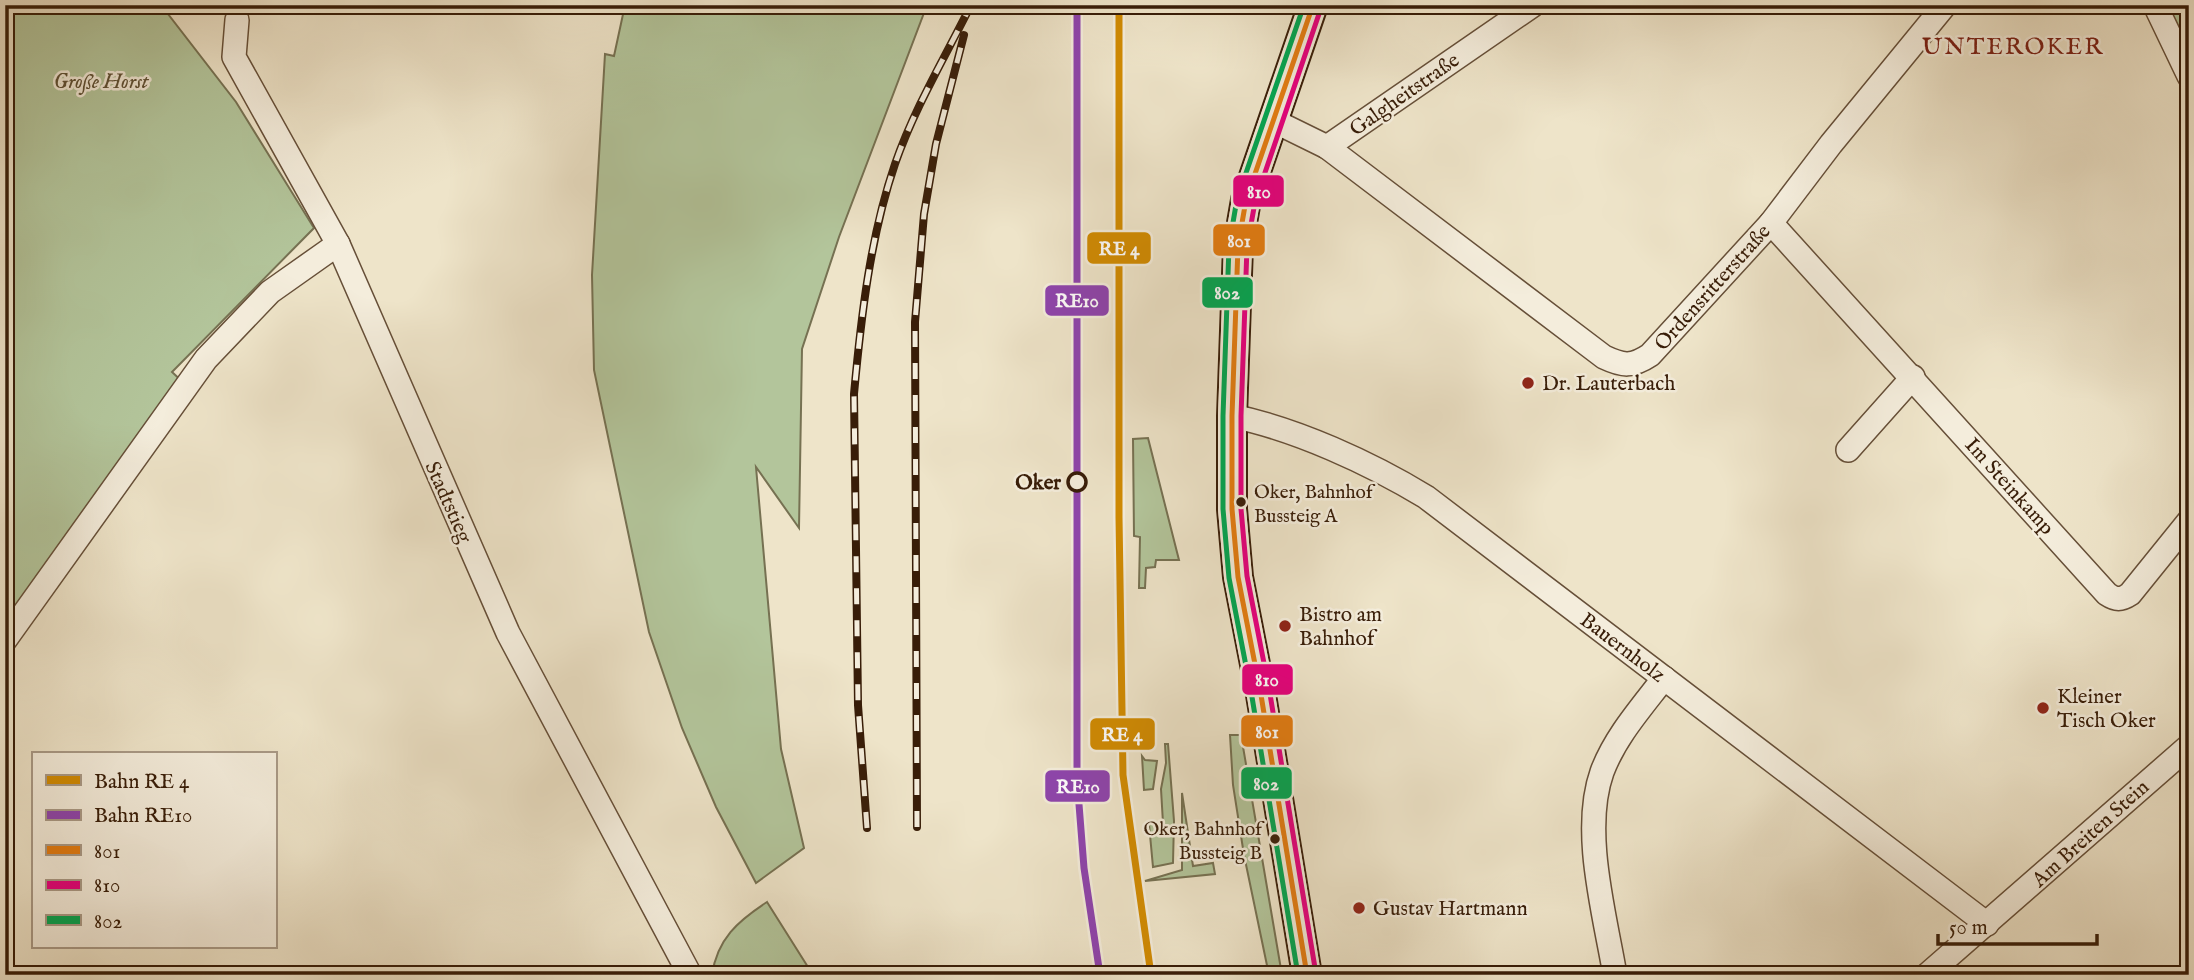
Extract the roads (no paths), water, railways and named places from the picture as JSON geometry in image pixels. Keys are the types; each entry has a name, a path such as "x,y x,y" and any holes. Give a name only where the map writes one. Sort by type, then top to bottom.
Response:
{"main road":[{"path":"1307,975 1261,695 1238,577 1232,509 1232,416 1238,246 1246,200 1313,5"}],"street":[{"name":"Galgheitstraße","path":"1272,120 1327,147 1533,5"},
{"name":"Ordensritterstraße","path":"1327,147 1604,357 1621,365 1636,364 1650,355 1771,223 1856,112 1945,5"},
{"path":"2155,5 2189,76"},
{"name":"Stadtstieg","path":"237,20 234,57 338,244 508,633 690,975"},
{"name":"Im Steinkamp","path":"1771,223 2113,599 2122,599 2130,594 2189,521"},
{"path":"5,640 206,359 270,292 338,244"},
{"path":"1848,450 1913,377"},
{"name":"Bauernholz","path":"1232,416 1263,422 1407,486 1987,924"},
{"path":"1615,975 1598,874 1596,806 1602,773 1624,729 1664,678"},
{"name":"Am Breiten Stein","path":"1927,975 2189,746"}],"railway":[{"path":"867,828 858,705 854,394 863,307 879,220 895,164 921,103 971,5"},
{"path":"917,827 915,322 924,214 936,144 964,35"}],"rail line":[{"name":"RE10","path":"1077,5 1077,779 1084,868 1100,975"}],"place":[{"name":"Dr. Lauterbach","path":"1528,383"},
{"name":"Oker","path":"1077,482"},
{"name":"Oker, Bahnhof Bussteig A","path":"1241,502"},
{"name":"Bistro am Bahnhof","path":"1285,626"},
{"name":"Kleiner Tisch Oker","path":"2043,708"},
{"name":"Oker, Bahnhof Bussteig B","path":"1275,839"},
{"name":"Gustav Hartmann","path":"1359,908"}],"district":[{"name":"UNTEROKER","path":"2013,46"}],"park label":[{"name":"Große Horst","path":"101,81"}]}
